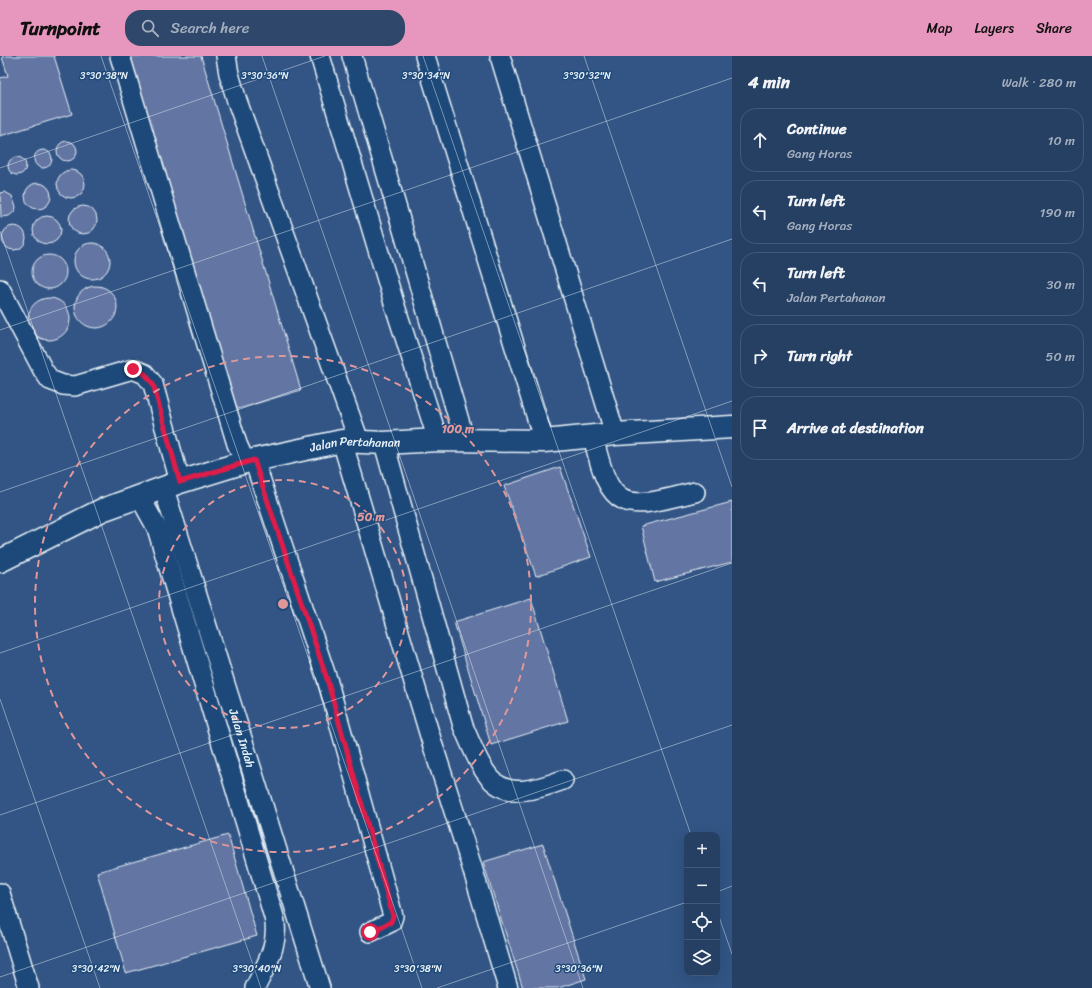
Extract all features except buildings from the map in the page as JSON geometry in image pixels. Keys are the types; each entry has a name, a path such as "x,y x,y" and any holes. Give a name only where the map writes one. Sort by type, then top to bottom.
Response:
{"main road":[{"name":"Jalan Pertahanan","path":"0,561 102,510 172,486 249,461 350,441 384,443 438,440 544,441 614,434 732,427"}],"street":[{"path":"120,56 237,444 249,461 327,679 393,916 391,922 370,932"},
{"path":"226,56 229,74 237,101 350,441 433,746 471,864 508,988"},
{"path":"320,56 394,303 438,440"},
{"path":"352,56 465,441"},
{"path":"425,56 544,441"},
{"path":"500,56 614,434"},
{"name":"Jalan Indah","path":"0,288 43,370 50,380 63,385 75,386 133,369 145,374 153,384 172,486 320,988"},
{"path":"593,436 600,469 606,481 615,495 627,503 649,504 695,492"},
{"path":"384,443 463,726 478,760 493,782 506,790 528,791 563,780"},
{"path":"140,497 157,528 277,928 272,952 255,988"},
{"path":"0,893 29,988"}],"route":[{"path":"133,369 145,374 153,384 180,482 254,460 327,679 393,916 391,922 370,932"}]}
